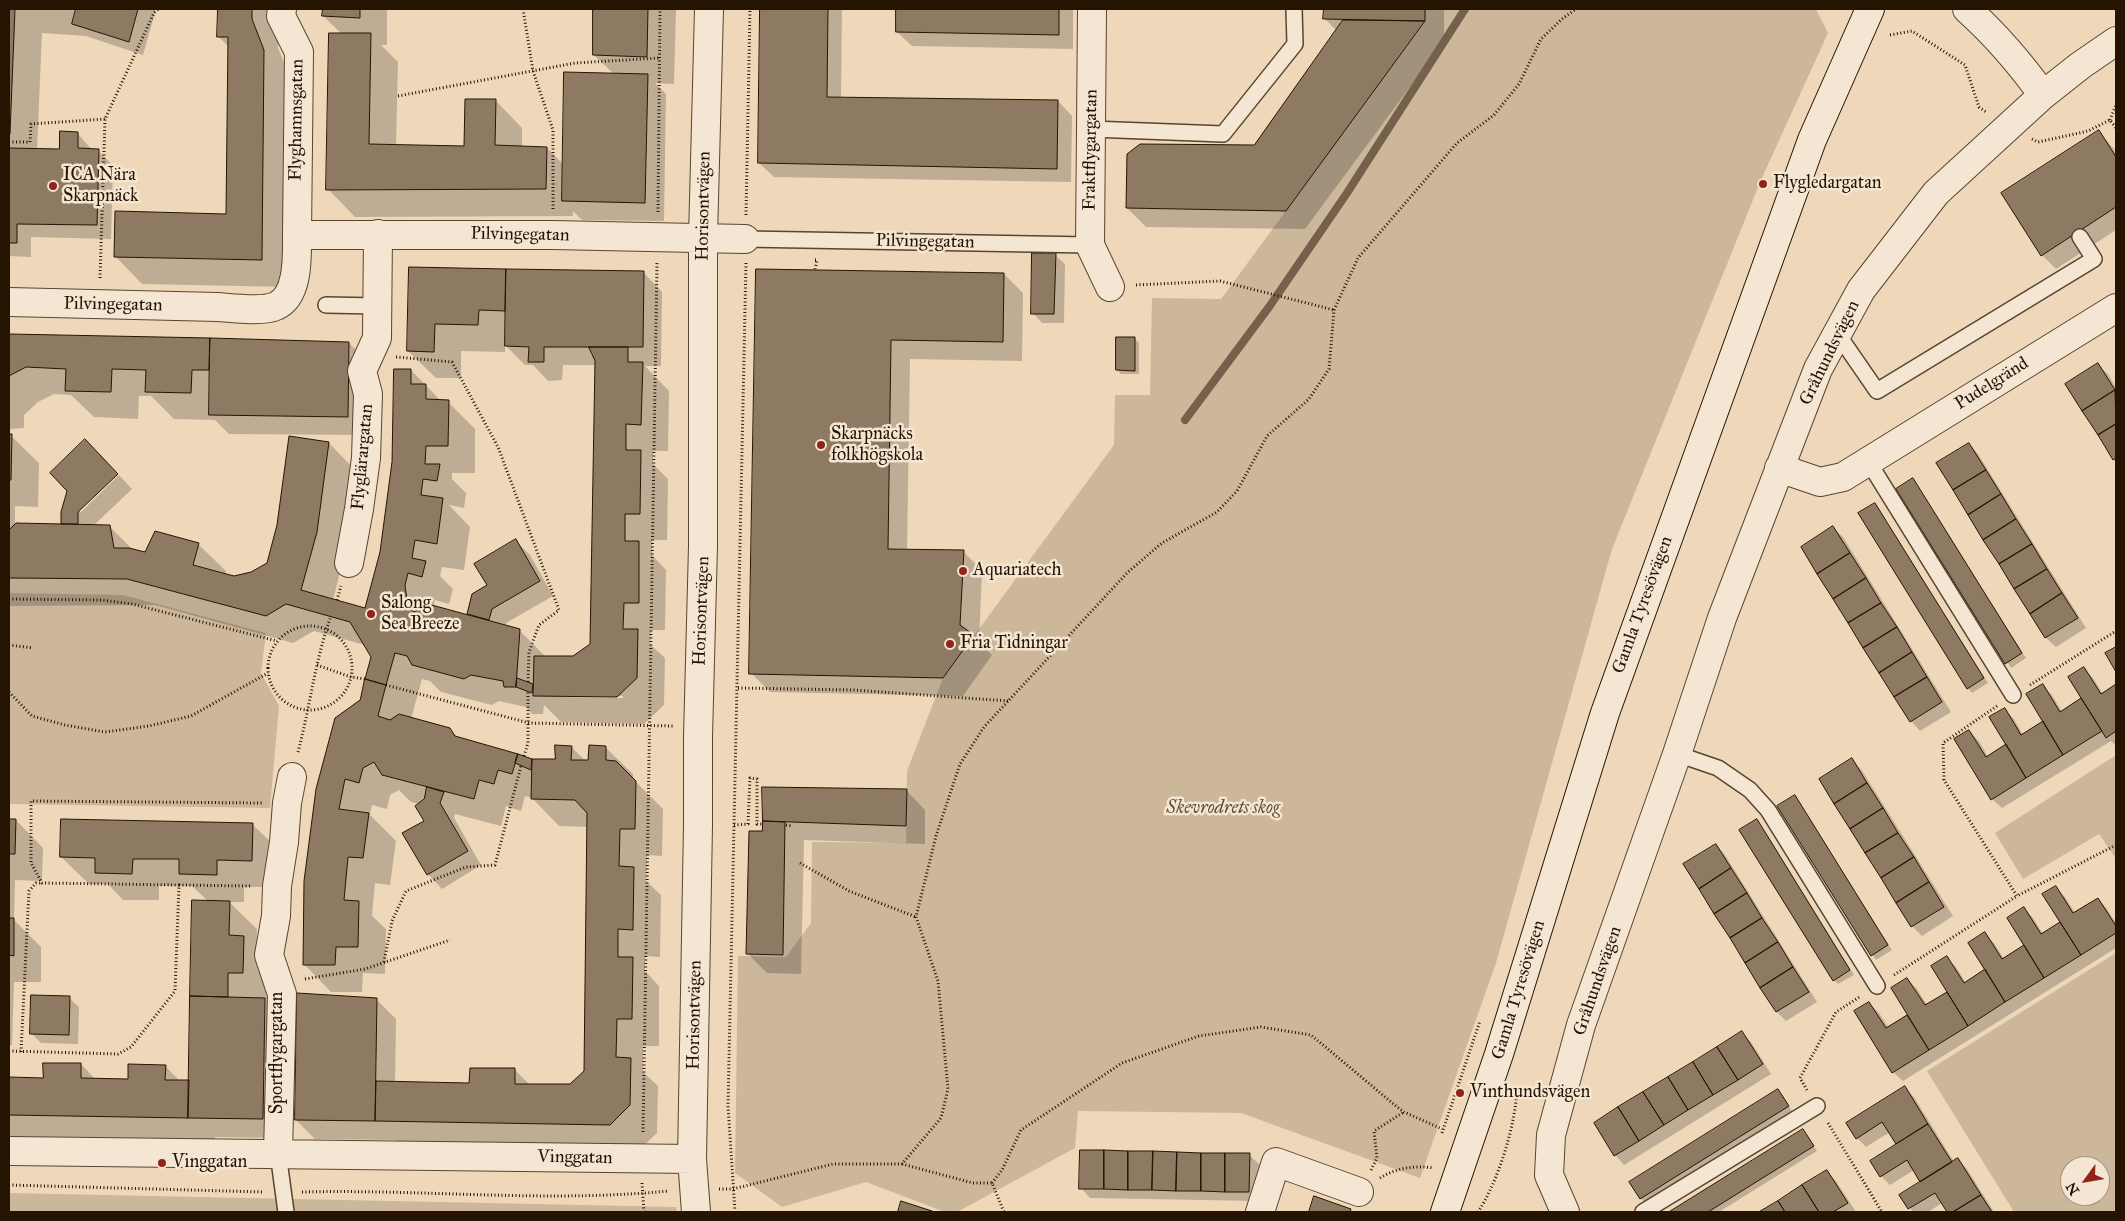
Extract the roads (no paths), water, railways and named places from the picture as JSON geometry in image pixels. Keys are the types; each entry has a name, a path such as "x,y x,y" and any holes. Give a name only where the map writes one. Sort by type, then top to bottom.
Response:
{"street":[{"name":"Flyghamnsgatan","path":"282,9 281,16 299,52 297,235"},
{"name":"Horisontvägen","path":"695,1200 692,1159 698,728 703,536 703,238 709,9"},
{"name":"Fraktflygargatan","path":"1092,9 1090,244 1110,287"},
{"name":"Gamla Tyresövägen","path":"1445,1212 1499,1054 1608,703 1812,140 1870,9"},
{"path":"1967,9 1997,36 2043,94"},
{"name":"Gråhundsvägen","path":"1565,1212 1549,1175 1551,1135 1581,1025 1677,754 1722,618 1818,369 1861,290 1936,193 2043,94 2116,41"},
{"name":"Flyglärargatan","path":"349,563 360,509 366,458 368,394 362,371 377,338 378,234"},
{"name":"Pilvingegatan","path":"9,302 218,307 249,310 276,306 289,294 296,271 297,235 552,235 745,239"},
{"name":"Pudelgränd","path":"1779,468 1820,482 1843,476 2116,308"},
{"name":"Sportflygargatan","path":"278,1153 282,994 269,955 276,916 277,886 292,777"},
{"name":"Vinggatan","path":"9,1151 692,1159"},
{"path":"1260,1212 1276,1162 1359,1192"}],"lane":[{"path":"1091,129 1223,134 1295,44 1294,9"},
{"path":"1838,333 1877,391 2094,259 2080,237"},
{"name":"Pilvingegatan","path":"745,239 1090,244"},
{"path":"326,304 378,306"},
{"path":"1868,461 2013,695"},
{"path":"1677,754 1718,768 1750,790 1768,810 1877,986"},
{"path":"1643,1212 1817,1106"},
{"name":"Sportflygargatan","path":"278,1153 286,1212"}],"waterway":[{"path":"1185,420 1269,307 1347,193 1465,9"}],"place":[{"name":"Flygledargatan","path":"1763,184"},
{"name":"ICA Nära Skarpnäck","path":"53,186"},
{"name":"Skarpnäcks folkhögskola","path":"821,445"},
{"name":"Aquariatech","path":"963,571"},
{"name":"Salong Sea Breeze","path":"371,614"},
{"name":"Fria Tidningar","path":"950,644"},
{"name":"Vinthundsvägen","path":"1460,1093"},
{"name":"Vinggatan","path":"162,1163"}],"park label":[{"name":"Skevrodrets skog","path":"1223,809"}]}
